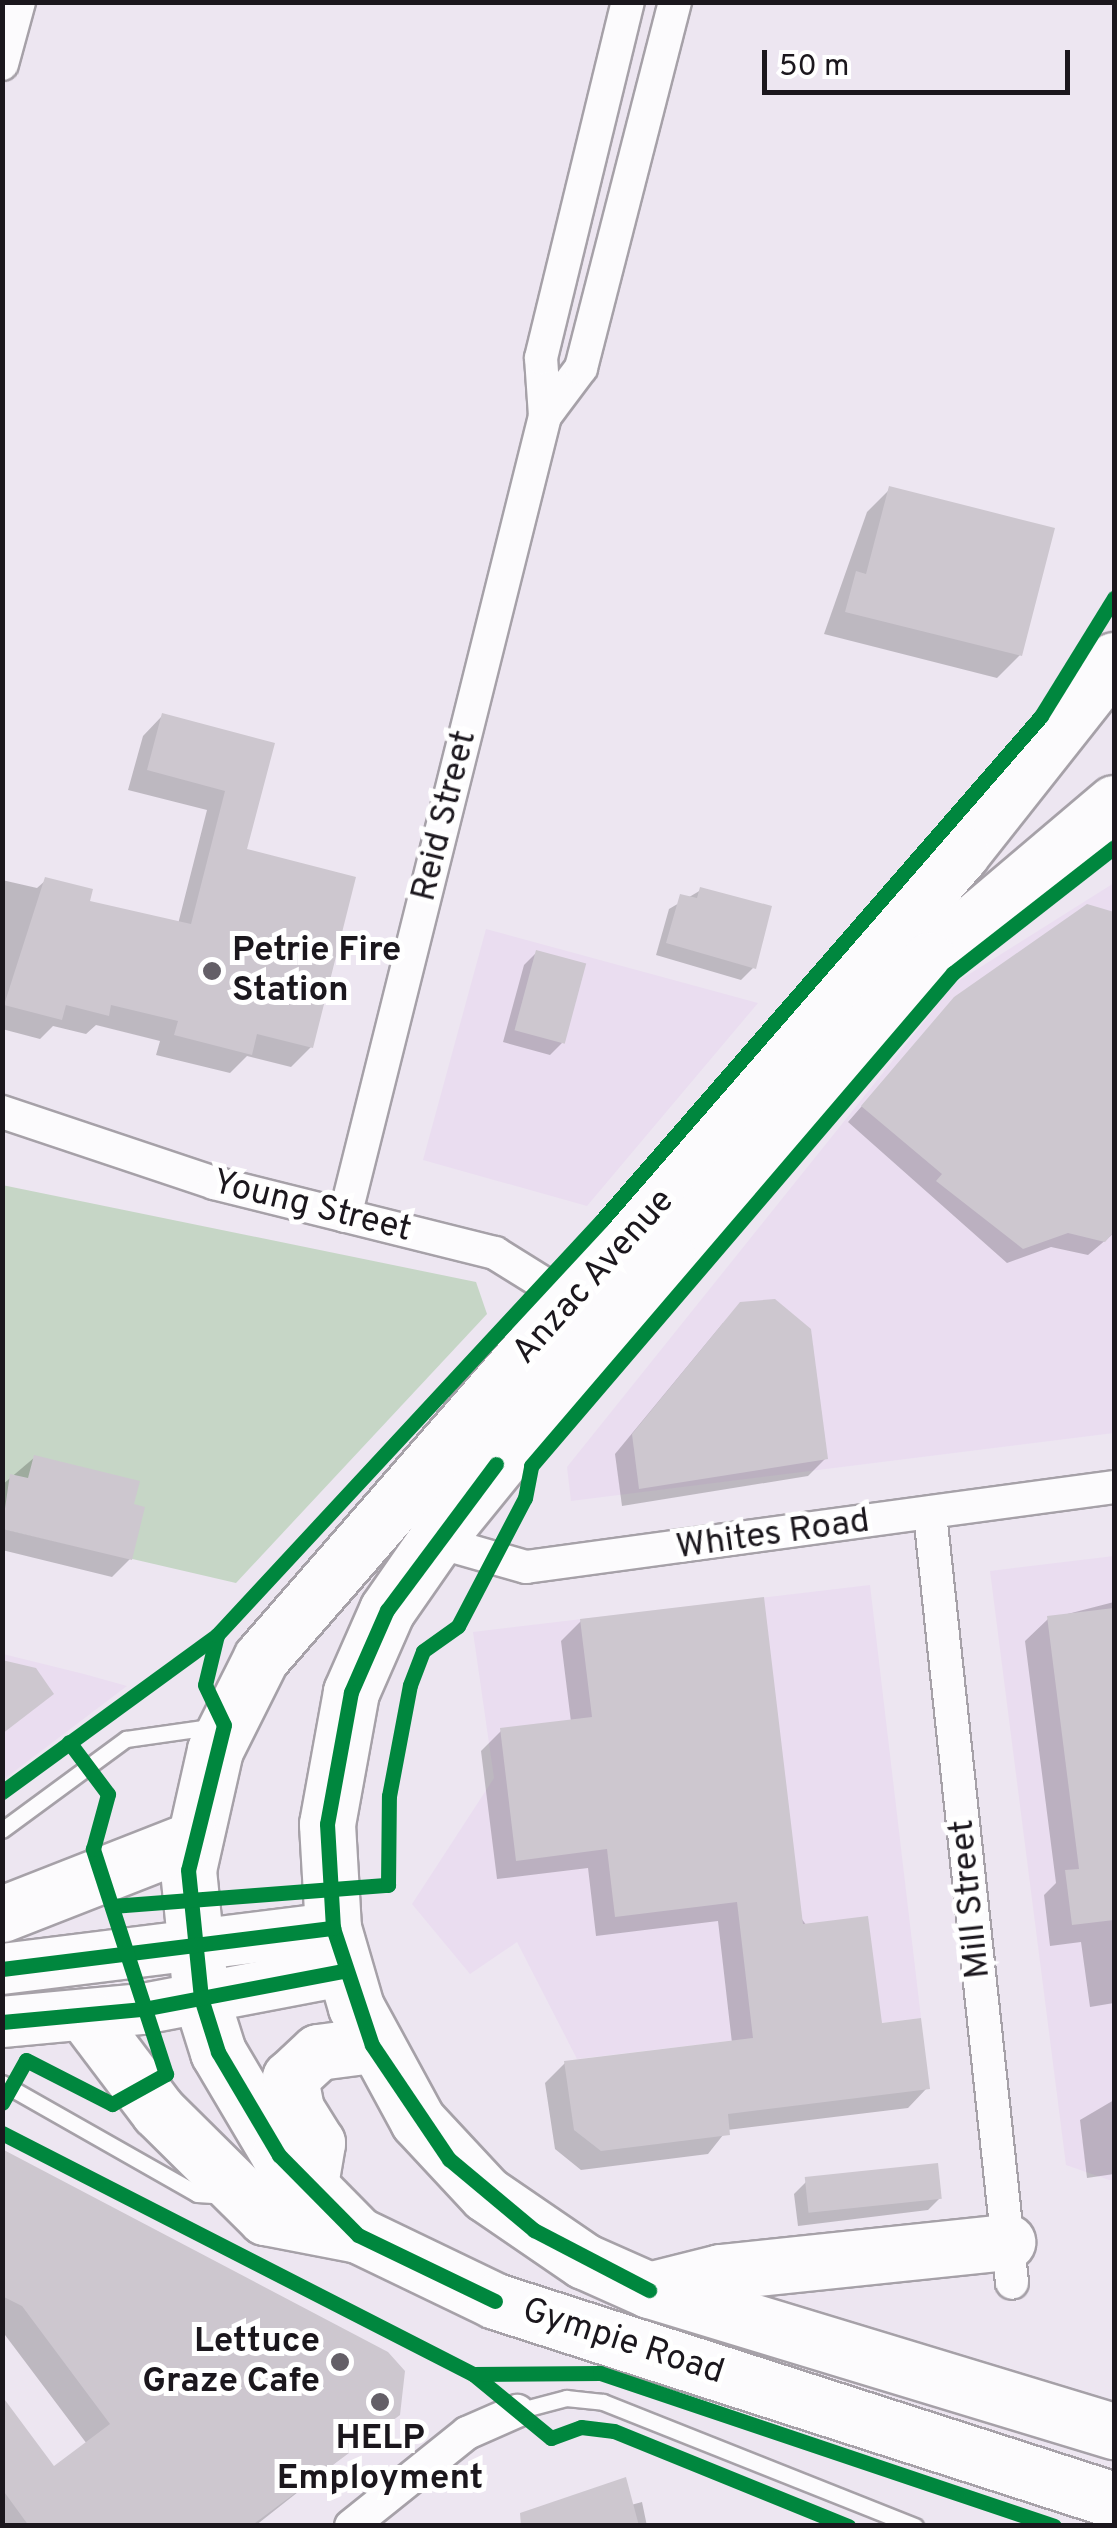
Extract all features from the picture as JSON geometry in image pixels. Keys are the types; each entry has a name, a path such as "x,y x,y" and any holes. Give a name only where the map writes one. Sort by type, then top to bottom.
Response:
{"highway":[{"name":"Anzac Avenue","path":"338,1950 326,1824 339,1733 387,1610 591,1314 1114,660"},
{"name":"Anzac Avenue","path":"201,1998 193,1944 191,1840 224,1725 272,1645 941,947 1114,803"},
{"path":"2,1914 191,1840"},
{"name":"Gympie Road","path":"338,1950 372,2045 418,2121 486,2194 584,2261 650,2290 1114,2431"},
{"name":"Gympie Road","path":"201,1998 242,2100 309,2190 358,2235 495,2301 1114,2500"},
{"path":"87,2017 158,2112 265,2217 358,2235"},
{"path":"309,2190 317,2143 296,2110 290,2078 318,2052 372,2045"},
{"path":"650,2290 737,2270 1009,2263"}],"main road":[{"path":"2,1969 193,1944 338,1950"},
{"path":"2,2022 87,2017 201,1998 338,1950"}],"street":[{"path":"2,64 18,2"},
{"name":"Reid Street","path":"345,1216 545,416 541,358 628,2"},
{"name":"Reid Street","path":"545,416 581,368 676,2"},
{"name":"Young Street","path":"2,1112 345,1216 494,1253 591,1314"},
{"name":"Whites Road","path":"435,1541 526,1566 1114,1487"},
{"name":"Mill Street","path":"930,1514 1009,2263"},
{"path":"350,2526 468,2433 518,2411"}],"lane":[{"path":"2,1830 126,1739 224,1725"},
{"path":"2,2084 196,2194 243,2198"},
{"path":"518,2411 566,2398 603,2402 915,2526"}],"shaded area":[{"path":"1114,883 1114,1433 571,1501 567,1467 955,983"},
{"path":"486,929 758,1003 587,1206 423,1160"},
{"path":"1114,1556 1114,2180 1109,2180 1066,2165 990,1571"},
{"path":"870,1585 921,2018 577,2059 517,1942 470,1974 412,1904 494,1778 473,1632"},
{"path":"3,1654 84,1674 127,1686 3,1780"}],"green space":[{"path":"2,1185 476,1282 487,1314 236,1583 3,1529"}],"building":[{"path":"889,486 1055,528 1022,656 845,612 856,571 866,574"},
{"name":"Petrie Fire Station","path":"162,713 275,743 247,849 356,877 313,1048 257,1034 252,1055 174,1035 178,1021 111,1005 109,1016 66,1005 62,1020 4,1005 45,877 93,889 90,901 191,924 225,791 147,770"},
{"path":"700,887 772,906 756,969 666,943 680,894 697,898"},
{"path":"1087,904 1114,912 1114,1232 1105,1242 1068,1233 1023,1249 936,1181 942,1174 861,1106 954,997"},
{"path":"536,950 586,963 565,1044 515,1030"},
{"path":"775,1299 811,1329 828,1459 639,1489 632,1434 740,1302"},
{"path":"34,1455 140,1481 134,1504 145,1507 132,1560 2,1529 10,1474 28,1478"},
{"path":"764,1597 803,1924 868,1916 882,2023 921,2018 930,2089 728,2114 730,2135 601,2151 574,2130 564,2061 753,2038 737,1902 615,1917 607,1849 516,1861 500,1728 592,1717 580,1619"},
{"path":"1114,1608 1114,1920 1072,1925 1065,1870 1079,1869 1047,1616"},
{"path":"2,1660 36,1668 54,1694 2,1734"},
{"path":"2,2149 388,2352 405,2371 400,2415 251,2526 29,2526 2,2489 2,2396 54,2466 110,2424 22,2306 2,2296"},
{"path":"938,2163 942,2199 808,2213 805,2177"},
{"path":"626,2477 639,2526 521,2526 520,2513"}],"cycle path":[{"path":"2,1792 217,1635 602,1220 1041,716 1114,598"},
{"path":"112,1906 388,1885 389,1796 410,1685 423,1651 458,1626 525,1498 531,1466 953,973 1114,847"},
{"path":"496,1464 387,1610 351,1692 327,1824 333,1928 372,2045 449,2159 534,2230 649,2290"},
{"path":"217,1635 205,1685 224,1725 188,1870 201,1998 218,2052 279,2155 358,2235 495,2301"},
{"path":"2,2103 26,2060 112,2104 166,2074 93,1849 108,1794 69,1742"},
{"path":"2,1969 333,1928"},
{"path":"2,2022 143,2009 343,1971"},
{"path":"2,2133 473,2374 551,2438 581,2427 614,2431 848,2526"},
{"path":"473,2374 600,2373 1054,2526"}],"place":[{"name":"Petrie Fire Station","path":"212,971"},
{"name":"Lettuce Graze Cafe","path":"340,2362"},
{"name":"HELP Employment","path":"380,2402"}]}
